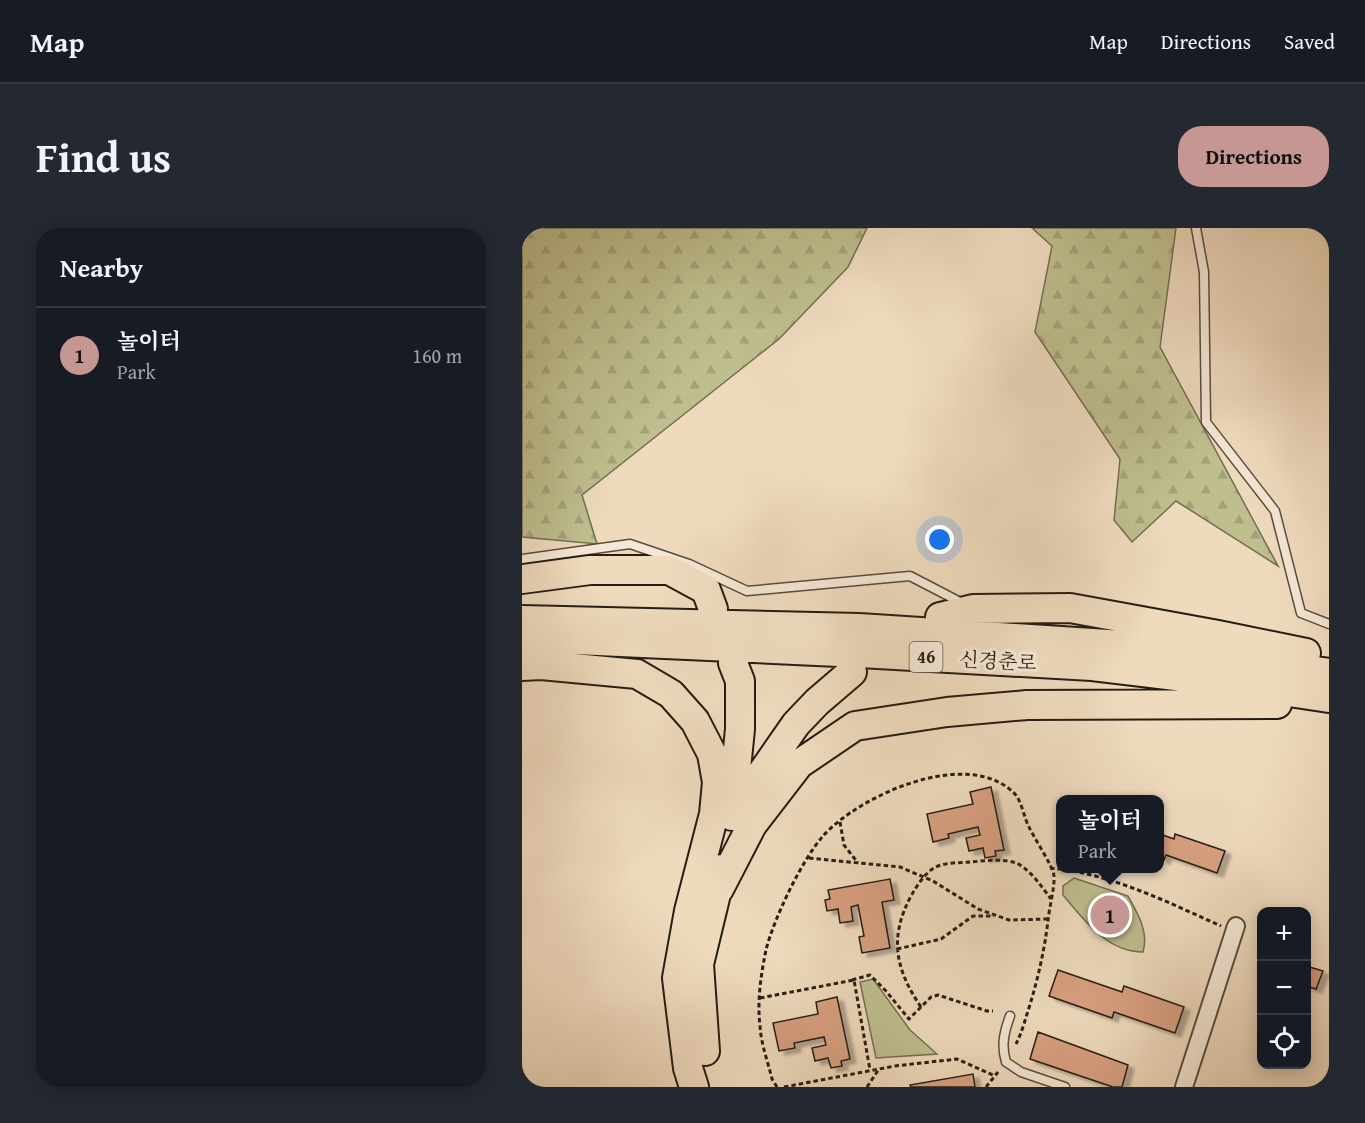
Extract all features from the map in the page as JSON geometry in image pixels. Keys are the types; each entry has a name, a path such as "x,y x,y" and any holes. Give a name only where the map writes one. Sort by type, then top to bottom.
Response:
{"highway":[{"path":"522,579 590,570 669,570 706,590 713,609"},
{"path":"939,617 973,609 1070,608 1218,634 1329,658"},
{"name":"신경춘로","path":"522,620 883,629 1123,645 1329,673"},
{"name":"신경춘로","path":"522,640 576,640 1092,666 1218,681 1329,698"},
{"path":"709,880 730,820 740,729 740,681 733,663"},
{"path":"522,666 541,665 637,674 671,694 695,721 712,754 717,782 699,964 703,1041 711,1087"},
{"path":"730,820 796,724 817,702 852,672"},
{"path":"690,1081 677,978 689,910 709,880 799,764 855,726 947,712 1027,705 1329,703"}],"street":[{"path":"1184,1087 1235,929"}],"lane":[{"path":"1197,228 1204,272 1206,422 1275,511 1301,613 1329,624"},
{"path":"522,559 630,544 689,564 747,591 910,576 973,609"},
{"path":"1010,1016 1005,1029 1002,1050 1006,1062 1021,1072 1065,1087"}],"path":[{"path":"777,1087 772,1079 760,1027 760,984 767,948 795,879 822,837 840,821 900,786 929,777 957,775 1002,783 1017,796 1026,823 1054,875 1036,985 1019,1039 1006,1062 986,1087"},
{"path":"840,821 844,845 858,863"},
{"path":"809,858 900,867 924,877 978,909 996,916 1009,920 1048,919"},
{"path":"921,1007 912,994 897,949 901,914 924,877 935,867 953,863 1007,861 1017,864 1030,874 1051,899"},
{"path":"1050,868 1056,869"},
{"path":"1080,873 1141,891 1235,929"},
{"path":"897,949 941,939 973,916 996,916"},
{"path":"760,998 870,975 909,1019 931,997 938,994 979,1009 993,1011"},
{"path":"850,981 854,980 870,1071"},
{"path":"784,1087 870,1071 957,1059 995,1076"},
{"path":"867,1087 879,1070"}],"green space":[{"path":"522,228 867,228 848,267 779,339 582,495 597,544 522,537"},
{"path":"1032,228 1176,228 1160,347 1278,566 1176,501 1132,542 1114,520 1120,459 1035,332 1052,246"},
{"path":"1074,878 1128,896 1144,930 1143,952 1118,947 1088,924 1063,895 1063,886"},
{"path":"873,979 910,1030 937,1054 876,1058 860,982"}],"building":[{"path":"991,787 1004,850 995,851 996,856 985,858 983,848 969,851 966,838 980,835 978,827 948,834 949,838 933,842 927,814 973,804 970,792"},
{"path":"1175,834 1225,851 1217,873 1166,855 1164,860 1164,835 1174,839"},
{"path":"890,879 894,900 882,902 890,948 862,953 859,937 864,936 858,905 851,907 853,921 840,923 838,909 827,911 825,900 830,899 828,890"},
{"path":"1311,967 1323,971 1316,989 1311,988"},
{"path":"1058,970 1122,992 1124,986 1184,1007 1175,1033 1114,1012 1112,1018 1049,996"},
{"path":"837,997 850,1059 841,1061 842,1066 831,1068 828,1058 815,1061 812,1048 826,1045 824,1037 794,1043 795,1048 779,1051 773,1023 818,1014 816,1002"},
{"path":"1038,1032 1128,1065 1122,1087 1113,1087 1030,1059"},
{"path":"973,1074 975,1087 911,1087 910,1085"}],"place":[{"name":"놀이터","path":"1110,915"}]}
